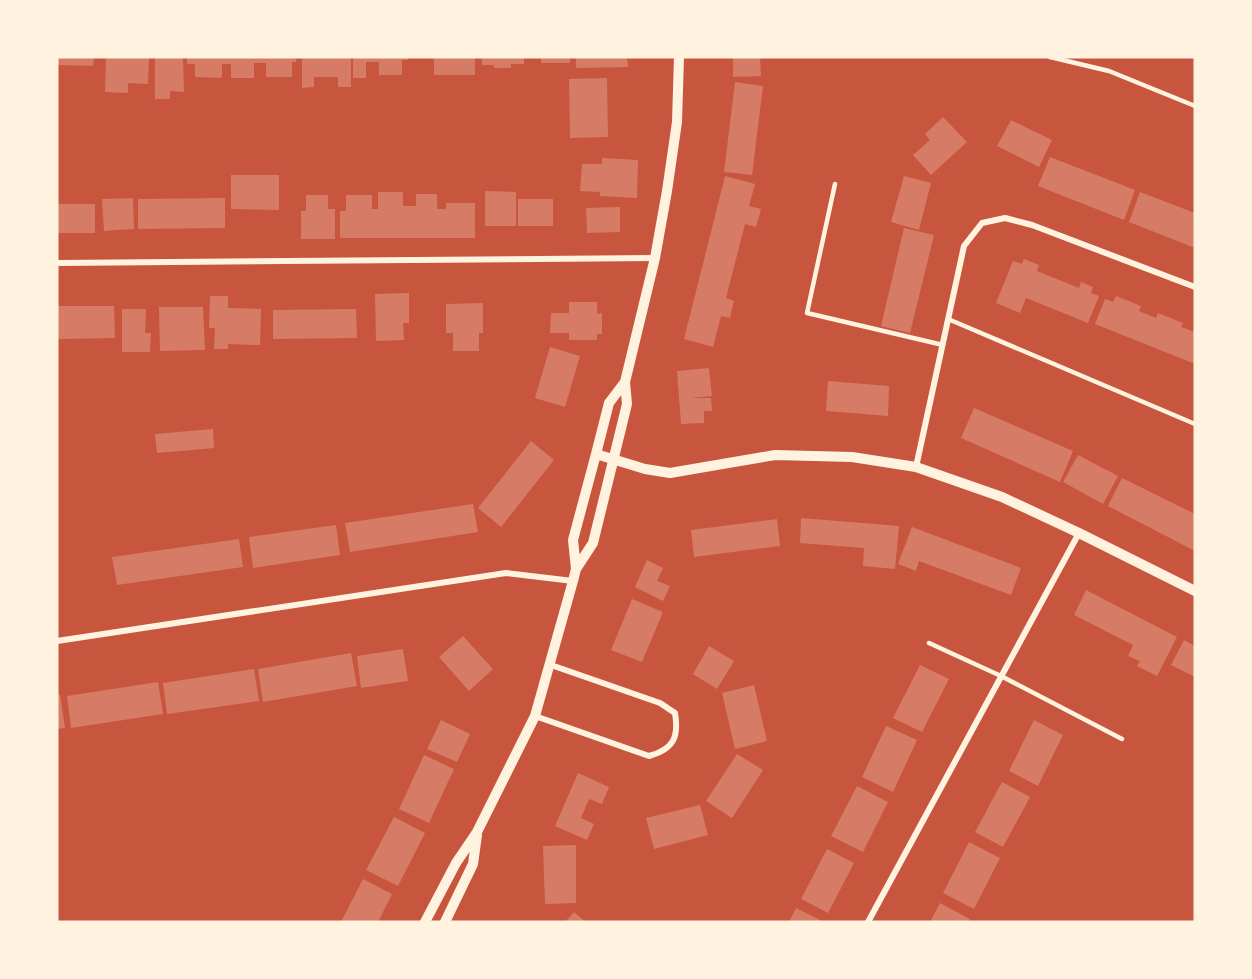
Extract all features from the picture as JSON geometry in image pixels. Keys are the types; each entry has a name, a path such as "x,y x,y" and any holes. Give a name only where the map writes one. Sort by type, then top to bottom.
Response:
{"street":[{"path":"425,922 456,863 477,832 535,716 576,569 593,543 627,404 625,382 655,258 668,192 677,122 679,57"},
{"path":"916,466 964,246 982,223 1005,218 1032,225 1195,287"},
{"path":"57,264 655,258"},
{"path":"576,569 573,540 609,403 625,382"},
{"path":"596,454 645,469 670,473 775,455 852,457 916,466 1002,497 1195,591"},
{"path":"868,922 1079,533"},
{"path":"57,641 506,573 573,581"},
{"path":"535,716 649,756 663,752 675,740 677,728 675,713 660,703 551,665"},
{"path":"445,922 472,864 477,832"}],"lane":[{"path":"1050,57 1109,71 1195,106"},
{"path":"835,184 807,313 943,345"},
{"path":"948,319 1195,424"},
{"path":"929,644 1001,676 1122,739"}],"building":[{"path":"57,57 94,57 93,66 57,65"},
{"path":"106,57 149,57 148,84 128,83 128,93 105,92"},
{"path":"155,57 183,57 184,92 170,91 170,99 155,99"},
{"path":"187,57 296,57 296,62 292,62 292,77 266,77 266,63 254,63 254,78 231,78 231,64 222,64 222,78 195,77 195,64 187,64"},
{"path":"302,57 351,57 351,87 338,87 338,77 314,77 314,87 302,88"},
{"path":"353,57 408,57 408,60 402,60 402,75 379,75 379,62 366,62 366,78 353,78"},
{"path":"434,57 475,57 475,75 434,75"},
{"path":"482,57 524,57 524,64 511,64 511,68 494,68 494,65 482,65"},
{"path":"541,57 570,57 570,63 541,63"},
{"path":"576,57 627,57 628,67 576,68"},
{"path":"733,57 760,57 761,76 733,77"},
{"path":"607,78 608,137 570,138 569,79"},
{"path":"735,82 763,86 752,175 724,172"},
{"path":"943,117 967,142 931,175 913,155 930,140 925,134"},
{"path":"1011,120 1052,140 1039,167 997,146"},
{"path":"1050,157 1135,190 1124,220 1038,186"},
{"path":"602,158 638,160 637,198 600,196 600,192 580,191 582,164 602,164"},
{"path":"231,175 279,175 279,210 231,209"},
{"path":"725,176 755,184 749,206 761,209 756,227 745,224 726,298 734,301 730,318 721,316 713,347 684,339"},
{"path":"904,176 931,183 919,230 891,222"},
{"path":"485,191 516,192 516,226 485,226"},
{"path":"378,192 403,192 403,206 416,206 416,194 437,194 437,209 446,209 446,203 475,203 475,238 340,238 340,211 346,211 346,195 372,195 372,209 378,209"},
{"path":"1140,192 1195,213 1195,248 1129,222"},
{"path":"306,195 328,195 328,209 335,209 335,239 301,239 301,211 306,211"},
{"path":"133,198 134,229 104,231 102,199"},
{"path":"225,198 225,228 138,229 138,199"},
{"path":"518,199 553,199 553,226 518,226"},
{"path":"57,204 95,204 95,233 57,233"},
{"path":"620,207 620,232 587,233 586,208"},
{"path":"904,228 934,235 910,333 881,326"},
{"path":"1024,259 1039,265 1037,271 1079,288 1081,282 1093,287 1091,293 1099,296 1088,323 1026,298 1020,313 996,303 1013,261 1022,264"},
{"path":"409,293 409,323 403,323 404,340 376,341 375,294"},
{"path":"210,296 228,296 228,308 261,309 260,345 228,344 228,349 214,349 215,328 209,328"},
{"path":"1116,296 1141,306 1139,311 1156,318 1158,313 1183,323 1181,327 1195,332 1195,364 1095,324 1105,299 1113,302"},
{"path":"569,302 597,302 597,314 602,313 602,334 597,334 597,340 569,340 569,333 550,333 551,313 569,313"},
{"path":"483,303 483,333 479,333 479,351 453,351 453,333 446,333 446,304"},
{"path":"57,306 114,306 115,338 57,339"},
{"path":"159,307 203,307 205,350 160,351"},
{"path":"122,309 146,309 145,333 151,333 150,352 122,352"},
{"path":"356,309 357,338 273,339 273,310"},
{"path":"550,347 580,356 565,407 535,398"},
{"path":"709,368 712,396 690,398 711,398 712,411 704,411 704,423 681,424 677,371"},
{"path":"828,381 889,386 888,416 826,411"},
{"path":"974,408 1073,451 1060,482 961,438"},
{"path":"213,429 214,448 157,453 155,434"},
{"path":"531,441 554,460 501,527 478,508"},
{"path":"1078,455 1118,476 1103,504 1063,482"},
{"path":"1122,478 1195,514 1195,551 1108,506"},
{"path":"473,504 478,532 350,552 345,523"},
{"path":"801,518 899,526 895,569 863,566 864,548 800,543"},
{"path":"777,519 780,546 694,557 691,530"},
{"path":"336,525 340,555 253,568 249,537"},
{"path":"912,527 1021,568 1011,595 919,561 916,571 898,564"},
{"path":"239,539 243,567 117,585 112,557"},
{"path":"647,560 663,568 657,581 670,586 663,601 635,587"},
{"path":"1086,590 1177,637 1157,676 1137,666 1140,661 1128,656 1133,645 1074,615"},
{"path":"632,599 663,612 642,662 611,650"},
{"path":"463,636 493,669 469,691 439,657"},
{"path":"1184,640 1195,646 1195,677 1171,665"},
{"path":"709,646 734,661 717,689 693,674"},
{"path":"403,649 408,681 361,688 357,656"},
{"path":"351,653 357,686 263,702 258,669"},
{"path":"920,665 949,679 922,732 893,718"},
{"path":"254,669 259,701 167,714 163,683"},
{"path":"158,682 163,714 71,728 67,696"},
{"path":"754,685 767,741 735,749 722,693"},
{"path":"60,694 65,728 57,729 57,695"},
{"path":"441,720 470,734 457,762 427,749"},
{"path":"1034,720 1063,735 1038,786 1009,771"},
{"path":"886,726 917,740 893,792 862,777"},
{"path":"737,754 763,770 732,818 706,801"},
{"path":"424,755 454,769 429,823 399,809"},
{"path":"578,773 609,787 602,804 589,799 581,818 594,824 587,840 555,826"},
{"path":"1002,782 1030,797 1003,847 975,832"},
{"path":"857,786 888,802 863,852 831,836"},
{"path":"700,805 708,835 654,849 646,818"},
{"path":"394,817 425,833 398,886 366,870"},
{"path":"969,842 1000,858 974,909 943,893"},
{"path":"576,845 576,903 545,904 543,846"},
{"path":"827,849 854,863 828,913 801,899"},
{"path":"363,879 392,894 378,922 341,922"},
{"path":"940,903 970,919 969,922 930,922"},
{"path":"796,908 824,922 789,922"},
{"path":"574,912 586,922 565,922"}]}
